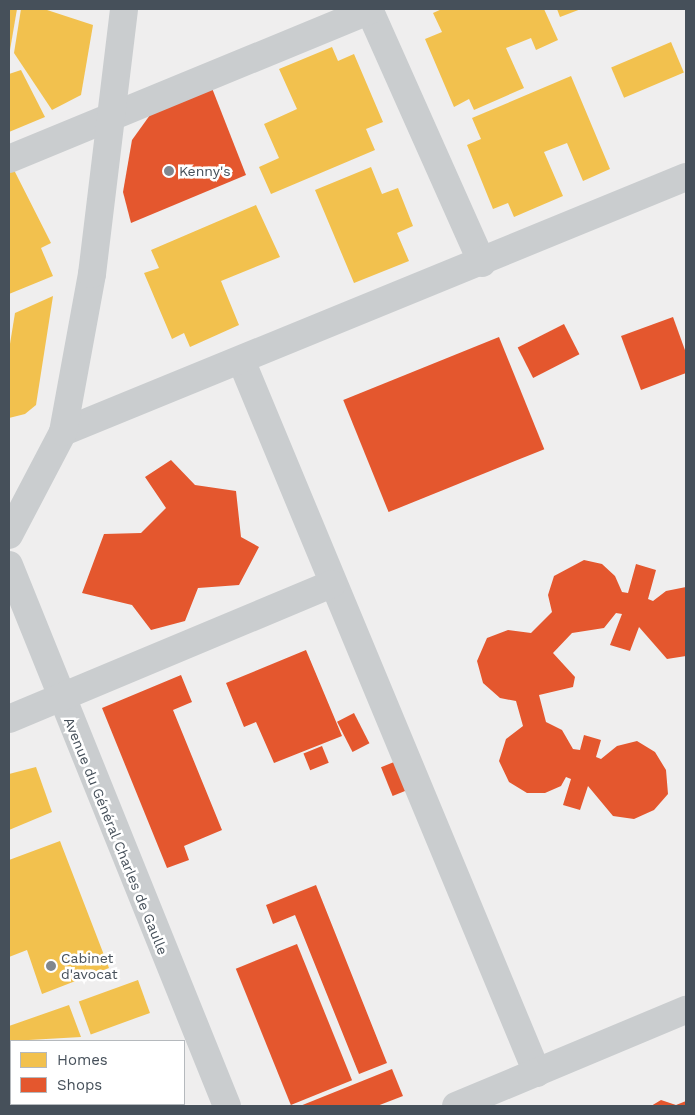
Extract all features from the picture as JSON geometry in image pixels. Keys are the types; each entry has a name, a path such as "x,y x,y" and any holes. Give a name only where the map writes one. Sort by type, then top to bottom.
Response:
{"street":[{"path":"9,535 63,432 92,274 114,115 124,9"},
{"path":"9,159 370,9 482,262"},
{"path":"63,432 686,177"},
{"path":"240,360 537,1073"},
{"name":"Avenue du Général Charles de Gaulle","path":"9,565 59,697 227,1106"},
{"path":"9,719 332,584"},
{"path":"456,1106 686,1010"}],"building: Homes":[{"path":"9,9 17,9 10,50 9,50"},
{"path":"21,9 44,9 93,25 81,95 52,110 14,53"},
{"path":"442,9 544,9 558,40 536,50 531,38 506,48 524,88 474,110 469,99 454,107 425,39 442,32 433,13"},
{"path":"557,9 581,9 560,17"},
{"path":"671,42 684,72 624,98 611,67"},
{"path":"332,47 338,61 354,54 383,122 366,129 375,150 271,194 259,167 279,158 264,124 297,109 279,69"},
{"path":"21,70 45,117 9,132 9,74"},
{"path":"571,76 610,169 583,181 567,143 544,152 563,196 514,217 508,203 493,209 467,145 481,139 472,118"},
{"path":"371,167 382,194 398,188 413,226 397,233 409,261 354,283 315,190"},
{"path":"14,170 51,243 41,248 53,276 9,294 9,173"},
{"path":"256,205 280,257 221,281 239,325 190,347 184,333 172,339 144,273 159,268 151,250"},
{"path":"53,296 36,405 25,414 9,418 9,350 15,313"},
{"path":"36,767 52,812 9,830 9,774"},
{"path":"60,841 109,968 42,994 27,950 9,957 9,860"},
{"path":"138,980 150,1013 91,1034 79,1002"},
{"path":"69,1005 81,1037 10,1040 9,1063 9,1026"},
{"path":"54,1105 142,1105 142,1106"}],"building: Shops":[{"path":"210,83 246,175 131,223 123,192 132,140 155,108"},
{"path":"673,317 686,353 686,373 641,390 621,336"},
{"path":"564,324 579,354 533,378 518,348"},
{"path":"499,337 544,449 389,512 343,400"},
{"path":"171,460 195,485 236,491 241,537 259,547 239,585 198,588 185,621 151,630 132,605 82,593 104,534 141,533 166,508 145,477"},
{"path":"584,560 602,564 615,576 622,592 628,593 636,564 656,570 648,599 653,601 666,591 686,587 686,656 667,659 639,627 630,651 610,645 622,614 616,613 604,628 572,633 553,653 575,677 573,687 539,695 546,722 562,730 573,749 580,750 584,735 601,740 596,757 601,759 617,746 637,741 655,752 666,770 668,794 654,810 634,819 613,816 588,786 580,810 563,805 571,779 566,777 561,786 545,793 527,793 509,782 499,761 506,739 523,726 516,701 500,698 483,683 477,661 487,638 508,630 531,633 552,612 548,595 554,576"},
{"path":"306,650 342,736 274,763 256,722 244,727 226,683"},
{"path":"181,675 192,702 173,710 222,830 184,846 189,860 167,868 102,708"},
{"path":"354,713 369,743 353,752 337,722"},
{"path":"322,746 329,763 310,770 303,753"},
{"path":"394,762 406,791 393,796 381,767"},
{"path":"316,885 387,1063 359,1074 295,915 273,924 266,905"},
{"path":"297,944 352,1080 291,1105 236,969"},
{"path":"392,1069 403,1096 377,1106 300,1106"},
{"path":"661,1100 676,1105 686,1101 686,1106 651,1106"}],"place":[{"name":"Kenny's","path":"169,171"},
{"name":"Cabinet d'avocat","path":"51,966"}]}
